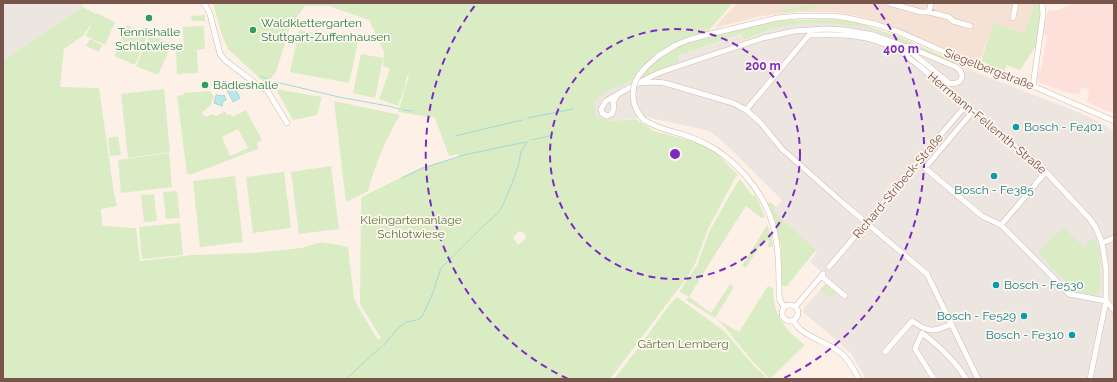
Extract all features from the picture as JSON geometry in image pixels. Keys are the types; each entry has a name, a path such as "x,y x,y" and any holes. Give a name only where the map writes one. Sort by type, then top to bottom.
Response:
{"street":[{"path":"204,3 210,14 220,54 225,60 260,87 267,90 287,123"},
{"path":"889,3 921,12 929,12 949,17 953,21 970,26"},
{"path":"929,12 931,3"},
{"path":"1012,18 1016,3"},
{"path":"1033,86 1043,14 1042,3"},
{"name":"Siegelbergstraße","path":"785,307 780,301 779,295 777,249 773,226 765,205 751,184 737,167 709,145 686,135 657,128 644,120 634,104 632,95 633,88 639,75 658,56 676,45 706,35 777,18 798,16 848,18 875,24 899,32 979,67 1033,86 1114,121"},
{"path":"617,95 651,76 763,38 794,31 825,29 852,31 874,35 933,57 956,67 961,70 961,78 954,84 949,82 900,45"},
{"name":"Herrmann-Fellemth-Straße","path":"746,110 809,35 842,34 875,39 898,50 918,65 1046,172 1090,219 1096,228 1102,243 1106,268 1106,301 1090,379"},
{"path":"927,65 927,59 929,57 933,57"},
{"path":"638,84 655,82 665,83 733,103 746,110 760,122 782,149 866,223 927,274 978,379"},
{"name":"Richard-Stribeck-Straße","path":"829,267 966,106"},
{"path":"973,111 925,168 982,216 1001,225 1068,294 1106,301 1114,310"},
{"path":"1001,225 1046,172"},
{"path":"1102,243 1114,238"},
{"path":"795,307 822,275 845,296"},
{"path":"790,305 795,307 798,314 795,319 788,321 783,317 782,312 785,307 790,305"},
{"path":"793,320 801,330 841,353 849,362 859,379"},
{"path":"885,352 912,321 922,328 929,330 943,328 951,324"},
{"path":"934,379 914,349 922,333 944,351 960,369 966,379"}],"shaded area":[{"path":"3,3 83,3 83,7 3,60"},
{"path":"737,3 1034,3 1025,33 993,23 979,63 896,28 853,15 834,12 798,12 762,16 714,28"},
{"path":"1075,3 1114,3 1114,110 1110,112 1087,102 1089,89 1081,88 1080,94 1068,93 1043,84 1037,79 1038,71 1041,71 1047,36 1043,35 1047,12 1058,10"},
{"path":"824,23 862,27 899,40 931,55 1080,113 1094,119 1114,131 1114,379 866,379 851,353 803,312 804,308 830,279 810,262 817,252 797,238 772,211 782,200 731,149 710,131 646,117 610,121 596,117 594,102 609,90 678,63 677,56 742,35 744,41 774,28 800,24"}],"green space":[{"name":"Kleingartenanlage Schlotwiese","path":"213,3 733,3 703,37 704,39 774,21 825,19 845,20 900,37 980,73 863,27 824,23 800,24 774,28 744,40 742,34 677,56 679,63 609,90 594,102 596,117 610,121 636,119 654,131 702,144 716,153 738,175 708,229 695,264 688,276 610,379 3,379 3,60 83,7 115,22 105,45 86,36 93,20 84,35 64,49 60,87 99,88 117,206 101,209 102,226 136,228 140,261 191,255 253,253 301,248 322,242 348,247 354,298 378,340 381,338 360,304 362,197 422,167 460,157 458,154 449,156 435,118 398,112 409,76 407,76 406,84 398,106 379,99 390,69 395,71 383,66 384,52 369,20 329,6 305,6 290,27 276,72 266,84 228,49 222,35","holes":["519,231 523,232 526,238 518,245 513,238"]},
{"path":"1034,3 1039,3 1041,7 1036,46 1020,70 1007,65 1004,72 981,61 993,23 1025,33"},
{"path":"814,4 814,10 780,12 780,10"},
{"path":"205,15 205,21 192,21 191,16"},
{"path":"127,25 148,34 135,65 114,56"},
{"path":"204,26 205,49 197,50 198,73 177,74 176,50 184,50 183,27"},
{"path":"299,30 358,42 349,83 290,72"},
{"path":"150,34 172,44 158,75 136,66"},
{"path":"90,39 102,45 99,52 86,46"},
{"path":"361,54 383,58 375,98 353,93"},
{"path":"164,89 170,152 128,158 121,94"},
{"path":"276,89 322,97 317,115 293,120"},
{"path":"210,91 214,97 210,106 201,113 206,117 213,114 216,116 225,111 227,115 231,114 232,117 246,110 262,140 257,143 258,149 192,174 187,174 177,96 184,95 184,93","holes":["238,129 248,148 230,156 222,137"]},
{"path":"334,101 400,115 381,152 368,191 346,202"},
{"path":"118,136 121,155 110,156 108,138"},
{"path":"169,153 172,187 121,193 118,160"},
{"path":"331,166 339,229 299,234 291,172"},
{"path":"284,172 291,228 253,233 246,177"},
{"path":"235,176 243,242 200,247 193,181"},
{"path":"740,179 753,196 755,194 765,217 761,218 746,206 689,297 679,292 697,265 710,230"},
{"path":"177,191 180,218 166,219 163,192"},
{"path":"154,194 157,221 144,222 141,195"},
{"path":"770,202 776,207 773,211 816,250 787,286 781,286 781,248 768,204"},
{"path":"180,223 183,255 142,259 139,227"},
{"path":"767,225 771,235 773,247 767,247 770,241 763,241 746,268 742,266"},
{"path":"1063,227 1084,247 1094,236 1100,254 1100,292 1097,295 1084,293 1068,285 1038,252"},
{"path":"730,284 734,287 715,318 686,300 689,297 711,313"},
{"path":"826,284 829,286 828,288 831,291 833,289 835,292 832,298 820,289"},
{"path":"768,286 773,288 775,306 781,321 791,333 805,345 770,379 754,363 723,325 715,318 739,332"},
{"name":"Gärten Lemberg","path":"677,297 724,331 756,368 765,376 764,379 614,379 670,304"}],"water":[{"path":"233,84 240,98 233,102 226,88"},
{"path":"216,95 224,95 226,100 223,101 222,106 214,103"}],"waterway":[{"path":"260,76 267,79"},
{"path":"276,82 339,97 400,109"},
{"path":"528,118 573,109"},
{"path":"403,110 412,111"},
{"path":"455,136 522,120"},
{"path":"532,140 549,136"},
{"path":"402,178 423,168 464,155 526,142"},
{"path":"384,345 398,328 406,322 417,320 422,317 432,295 441,268 498,213 513,181 521,152 527,142"},
{"path":"346,379 381,347"}],"place":[{"name":"Tennishalle Schlotwiese","path":"149,18"},
{"name":"Waldklettergarten Stuttgart-Zuffenhausen","path":"253,30"},
{"name":"Bädleshalle","path":"205,85"},
{"name":"Bosch - Fe401","path":"1016,127"},
{"name":"Bosch - Fe385","path":"994,176"},
{"name":"Bosch - Fe530","path":"996,285"},
{"name":"Bosch - Fe529","path":"1024,316"},
{"name":"Bosch - Fe310","path":"1072,335"}]}
